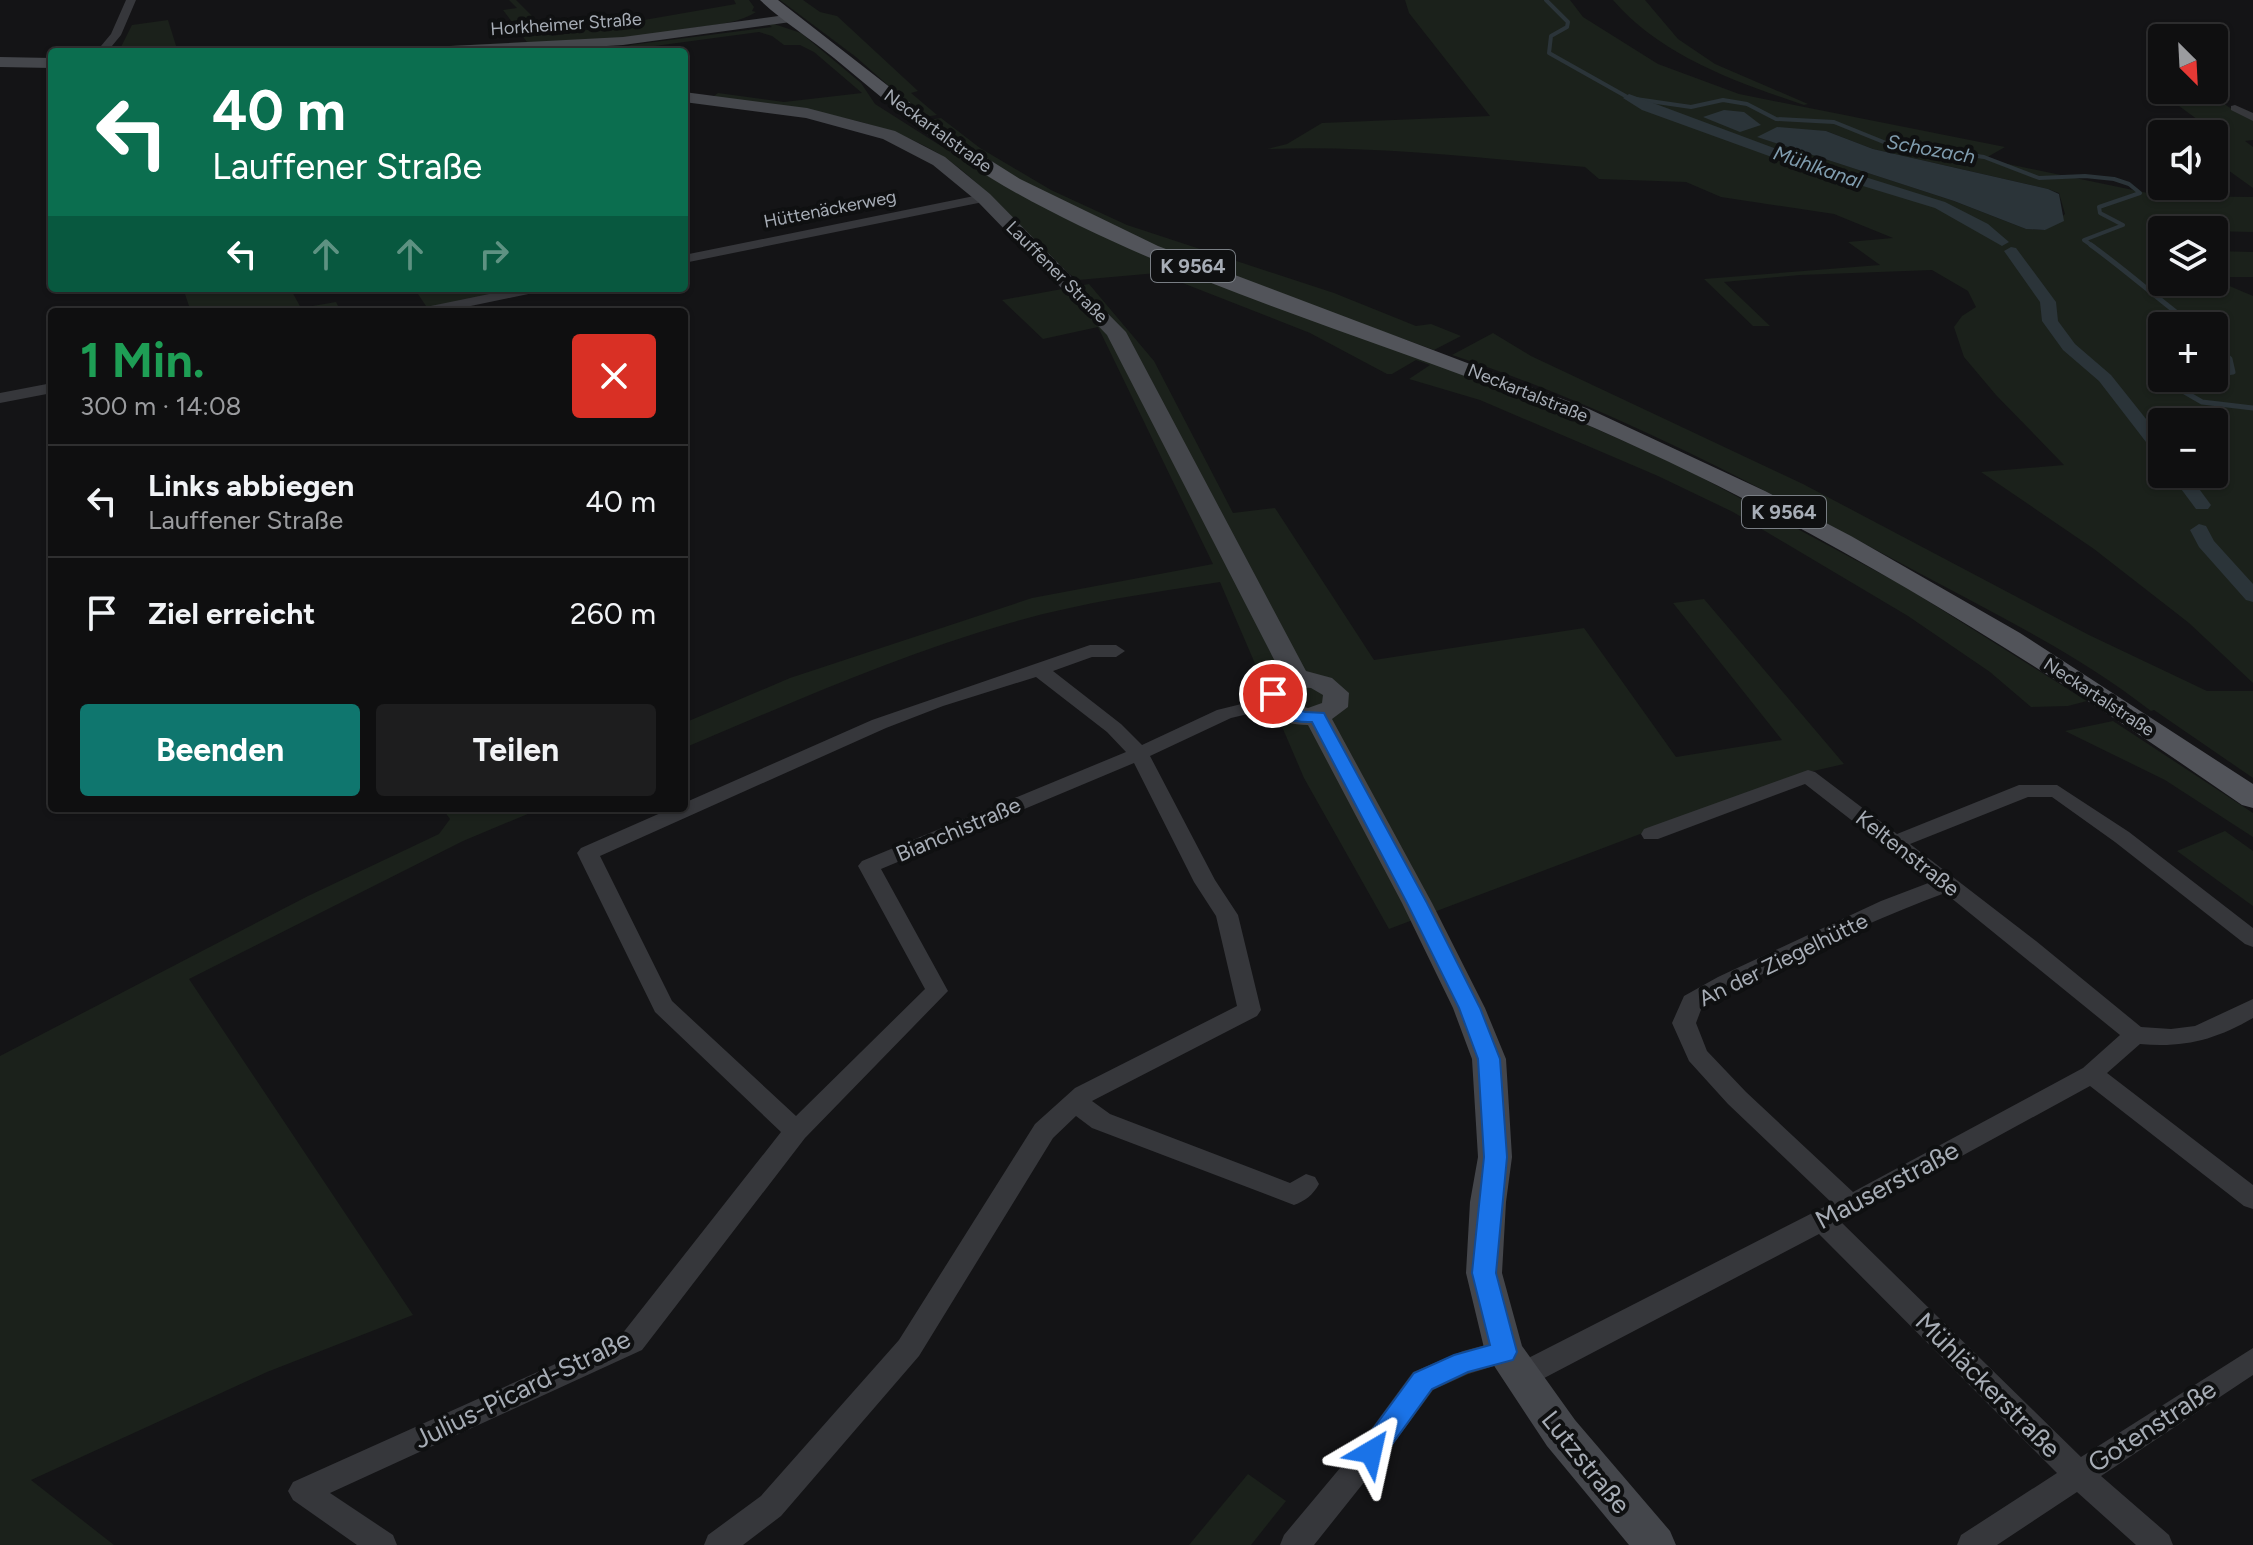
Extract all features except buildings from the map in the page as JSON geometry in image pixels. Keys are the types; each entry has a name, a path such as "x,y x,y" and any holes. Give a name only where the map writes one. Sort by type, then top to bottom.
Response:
{"main road":[{"name":"Neckartalstraße","path":"765,0 793,18 911,115 968,156 1055,205 1141,245 1523,390 1643,441 1733,485 1902,576 2006,638 2253,798"}],"street":[{"path":"109,48 131,0"},
{"path":"750,19 761,11 765,0"},
{"name":"Horkheimer Straße","path":"703,30 750,19 793,18"},
{"name":"Horkheimer Straße","path":"518,48 602,47 793,18"},
{"path":"540,47 546,48"},
{"path":"0,62 48,63"},
{"name":"Lauffener Straße","path":"688,98 807,113 889,135 939,161 984,198 1116,332 1297,679"},
{"path":"2235,108 2253,118"},
{"name":"Hüttenäckerweg","path":"688,258 984,198"},
{"path":"440,308 518,292"},
{"path":"0,398 48,389"},
{"path":"688,809 936,702 1090,651 1116,651"},
{"path":"719,1545 771,1506 909,1348 1044,1131 1084,1094 1249,1010 1227,915 1205,882 1139,754 1114,728 1039,670"},
{"path":"1297,679 1321,682 1336,693 1335,707 1317,717 1291,715 1274,702 1273,694 1277,687 1297,679"},
{"name":"Bianchistraße","path":"796,1131 937,991 869,866 1139,754 1224,714 1274,702"},
{"path":"1295,1545 1371,1452 1423,1381 1463,1363 1511,1365 1484,1273 1495,1157 1489,1059 1469,1008 1417,903 1317,717"},
{"name":"Keltenstraße","path":"1653,834 1808,776 2028,946 2135,1035"},
{"path":"1894,843 2018,792 2041,789 2057,791 2122,837 2253,939"},
{"path":"680,812 588,853 663,1006 796,1131"},
{"name":"An der Ziegelhütte","path":"1851,1205 1737,1098 1697,1055 1684,1023 1692,1002 1726,983 1889,906 1948,884"},
{"path":"2135,1035 2179,1040 2211,1031 2253,1007"},
{"name":"Mauserstraße","path":"1511,1365 1851,1205 2091,1074 2135,1035"},
{"path":"2091,1074 2253,1199"},
{"path":"1075,1102 1101,1121 1294,1195 1306,1184"},
{"name":"Julius-Picard-Straße","path":"382,1545 303,1491 632,1342 796,1131"},
{"name":"Mühläckerstraße","path":"1822,1220 2078,1474 2158,1545"},
{"name":"Gotenstraße","path":"1972,1545 2253,1360"},
{"name":"Lutzstraße","path":"1511,1365 1655,1545"}],"shaded area":[{"path":"509,0 516,0 552,36 736,4 734,0 749,0 754,7 752,11 756,12 722,24 597,41 499,48 409,48 527,42 503,10 517,8"},
{"path":"780,0 803,0 820,12 837,16 918,91 911,93 937,115 924,117 856,57"},
{"path":"1405,0 1570,0 1583,17 1658,64 1739,94 2005,147 1984,159 2148,193 2148,200 2253,197 2253,232 2228,231 2228,216 2148,216 2148,296 2228,296 2228,285 2253,296 2253,683 2189,623 2094,549 1981,472 2064,465 1964,357 1954,327 1962,316 1976,307 1968,291 1932,270 1800,275 1724,282 1770,326 1753,326 1704,279 1880,265 1848,242 1893,238 1834,214 1721,197 1686,182 1599,179 1585,167 1387,151 1267,149 1287,144 1322,123 1490,116 1409,13","holes":["1826,131 1873,149 2048,189 2059,193 2065,214 2045,230 2026,229 1954,201 1758,137"]},
{"path":"1613,0 1645,0 1678,39 1715,64 1808,104 1752,87 1701,65 1654,37"},
{"path":"168,20 177,48 120,48 132,25"},
{"path":"769,25 801,33 861,83 875,104 996,181 1540,404 1680,466 1904,586 2087,701 2068,706 2031,707 1990,672 1908,616 1733,512 1658,476 1480,400 1409,379 1430,365 1416,360 1387,374 1310,333 1157,273 1078,280 1051,258 971,178 944,157 914,141 848,119 711,98 718,93 784,102 862,93 814,52 800,45 784,45 772,36 759,32 622,48 772,27"},
{"path":"2176,104 2225,104 2253,120 2253,140 2245,141 2253,147 2253,188 2228,170 2228,120 2198,120"},
{"path":"1724,110 1744,112 1761,125 1740,132 1703,117"},
{"path":"941,118 980,148 1051,190 1127,225 1334,293 1416,326 1431,324 1461,336 1434,350 1164,250 1111,227 1009,174 928,120"},
{"path":"1777,127 1826,131 1873,149 2048,189 2059,194 2064,221 2045,230 2026,229 1954,201 1757,137"},
{"path":"2228,251 2253,252 2253,277 2228,277"},
{"path":"1089,284 1154,361 1233,513 1275,508 1374,660 1584,628 1676,757 1782,740 1673,603 1704,599 1844,764 1796,775 1389,929 1304,778 1220,582 1114,599 1010,623 845,681 688,746 688,721 790,678 1032,598 1213,564 1098,327 1043,339 1002,300"},
{"path":"184,292 292,292 301,308 190,308"},
{"path":"417,292 502,292 432,308 427,308"},
{"path":"336,302 338,306 330,308 301,308"},
{"path":"1493,333 1531,356 1803,484 2089,635 2207,691 2253,691 2253,778 2063,651 1796,507 1627,424 1452,355"},
{"path":"2113,721 2253,813 2253,837 2165,780 2065,731"},
{"path":"445,812 532,812 463,841 189,979 413,1315 267,1372 31,1480 114,1545 0,1545 0,1056 308,896 439,834 450,819"},
{"path":"2225,831 2253,851 2253,906 2177,851"},
{"path":"1248,1474 1286,1501 1251,1545 1189,1545"}],"waterway":[{"name":"Schozach","path":"1546,0 1568,22 1567,27 1551,36 1549,53 1629,98 1691,107 1723,100 1747,104 1776,119 1834,122 1886,143 1984,157 2039,178 2085,176 2129,184 2140,193 2099,207 2100,213 2123,225 2084,240 2094,247"},
{"name":"Mühlkanal","path":"1629,98 1646,107 1777,154 1940,205 1983,227 2002,242"},
{"name":"Schozach","path":"2091,245 2176,312"},
{"name":"Mühlkanal","path":"2011,251 2048,302 2050,321 2069,347 2105,378 2148,433"},
{"name":"Schozach","path":"2228,357 2233,372 2228,373"},
{"name":"Schozach","path":"2185,392 2202,402 2253,408"},
{"name":"Mühlkanal","path":"2189,488 2202,505"},
{"name":"Mühlkanal","path":"2199,530 2206,543 2253,596"}],"route":[{"path":"1273,694 1274,702 1280,709 1291,715 1317,717 1417,903 1469,1008 1489,1059 1495,1157 1488,1202 1484,1273 1504,1352 1463,1363 1423,1381 1371,1452"}]}
